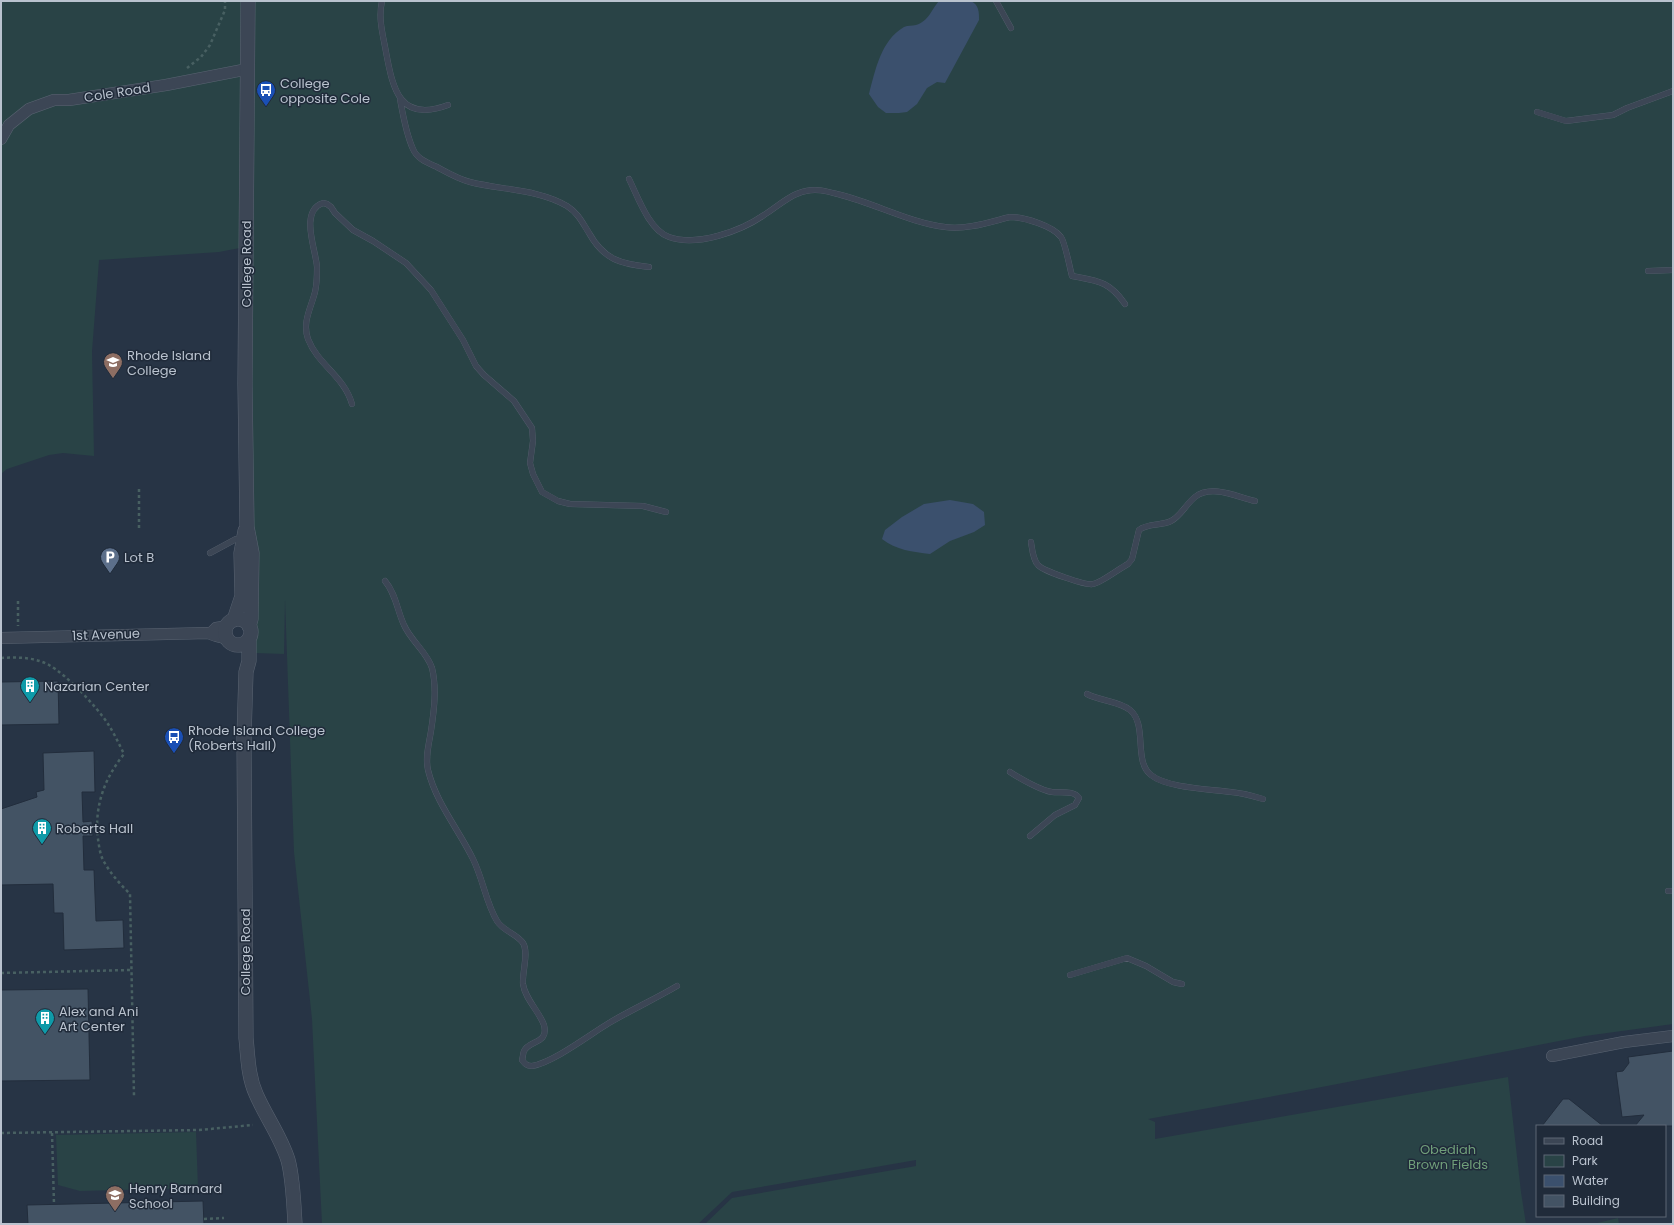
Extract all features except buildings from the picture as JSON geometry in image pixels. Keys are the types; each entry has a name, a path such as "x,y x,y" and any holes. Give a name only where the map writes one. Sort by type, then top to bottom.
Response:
{"street":[{"name":"College Road","path":"248,1 245,384 246,535 252,553 251,619 237,632 249,661 246,672 244,737 246,1038 250,1073 256,1093 280,1137 289,1162 295,1224"},
{"name":"Cole Road","path":"1,140 9,124 29,109 54,100 69,100 166,85 248,69"},
{"name":"1st Avenue","path":"1,638 211,633 216,628 237,632"},
{"path":"1552,1056 1624,1042 1673,1036"}],"lane":[{"path":"382,1 380,16 391,80 400,99 413,150 424,160 460,179 528,193 565,205 575,211 583,221 589,234 607,255 616,261 628,265 649,267"},
{"path":"996,1 1011,28"},
{"path":"1537,112 1566,121 1613,115 1627,108 1673,91"},
{"path":"400,99 414,108 425,110 448,105"},
{"path":"628,179 651,223 669,237 686,240 708,238 728,233 763,216 798,193 815,190 851,197 919,221 946,228 964,227 1010,217 1018,217 1054,231 1062,238 1072,276 1110,286 1125,304"},
{"path":"352,404 350,396 341,381 328,368 313,349 305,330 317,278 316,260 311,238 311,217 314,209 323,203 331,207 339,218 353,230 373,241 406,263 431,290 463,340 476,366 484,375 514,401 532,428 533,441 530,463 533,474 542,492 558,501 570,504 643,506 666,512"},
{"path":"1648,271 1673,270"},
{"path":"1031,542 1035,560 1038,565 1044,569 1081,583 1095,584 1128,564 1132,559 1139,530 1143,526 1166,523 1172,520 1178,516 1196,497 1204,493 1217,491 1255,501"},
{"path":"210,553 246,535"},
{"path":"385,581 392,589 404,625 411,639 428,659 433,674 434,700 427,755 428,769 432,780 444,808 473,860 498,923 522,942 525,948 523,974 524,987 544,1026 544,1035 539,1041 530,1045 524,1051 522,1060 526,1065 530,1066 543,1062 574,1045 610,1022 677,986"},
{"path":"1087,694 1124,707 1136,716 1139,727 1143,761 1146,770 1151,775 1165,782 1244,794 1264,799"},
{"path":"1010,772 1018,778 1050,792 1073,793 1079,798 1076,805 1055,815 1030,836"},
{"path":"1070,975 1127,958 1146,966 1173,982 1182,984"}],"path":[{"path":"183,71 201,58 210,45 225,10 224,1"},
{"path":"139,488 139,528"},
{"path":"1,658 24,657 49,665 70,681 88,699 108,723 124,754 114,767 104,786 98,813 97,828 99,848 103,860 116,880 130,894 134,1096"},
{"path":"1,973 131,970"},
{"path":"1,1133 205,1130 253,1125"},
{"path":"52,1133 54,1204"},
{"path":"204,1219 224,1218"}],"green space":[{"name":"Obediah Brown Fields","path":"1,1 1673,1 1673,1024 1585,1036 1148,1119 1155,1122 1155,1139 1508,1077 1526,1224 705,1224 732,1198 916,1166 916,1160 732,1192 698,1224 322,1224 312,1019 294,852 285,599 284,654 255,653 252,632 254,627 252,303 250,246 219,252 99,260 92,351 94,456 63,453 49,455 7,469 1,474"},
{"path":"196,1132 198,1188 80,1191 58,1185 56,1135"},
{"path":"1618,1218 1619,1224 1593,1224"}],"water":[{"path":"939,1 971,1 977,7 979,12 979,20 945,83 937,82 927,88 917,104 907,112 886,113 878,107 869,94 884,48 896,33 904,27 916,25 924,21"},
{"path":"950,500 973,504 984,512 985,525 974,532 950,541 930,554 899,548 882,539 885,530 902,517 924,504"}],"place":[{"name":"College opposite Cole","path":"266,107"},
{"name":"Rhode Island College","path":"113,379"},
{"name":"Lot B","path":"110,574"},
{"name":"Nazarian Center","path":"30,703"},
{"name":"Rhode Island College (Roberts Hall)","path":"174,754"},
{"name":"Roberts Hall","path":"42,845"},
{"name":"Alex and Ani Art Center","path":"45,1035"},
{"name":"Henry Barnard School","path":"115,1212"}]}
